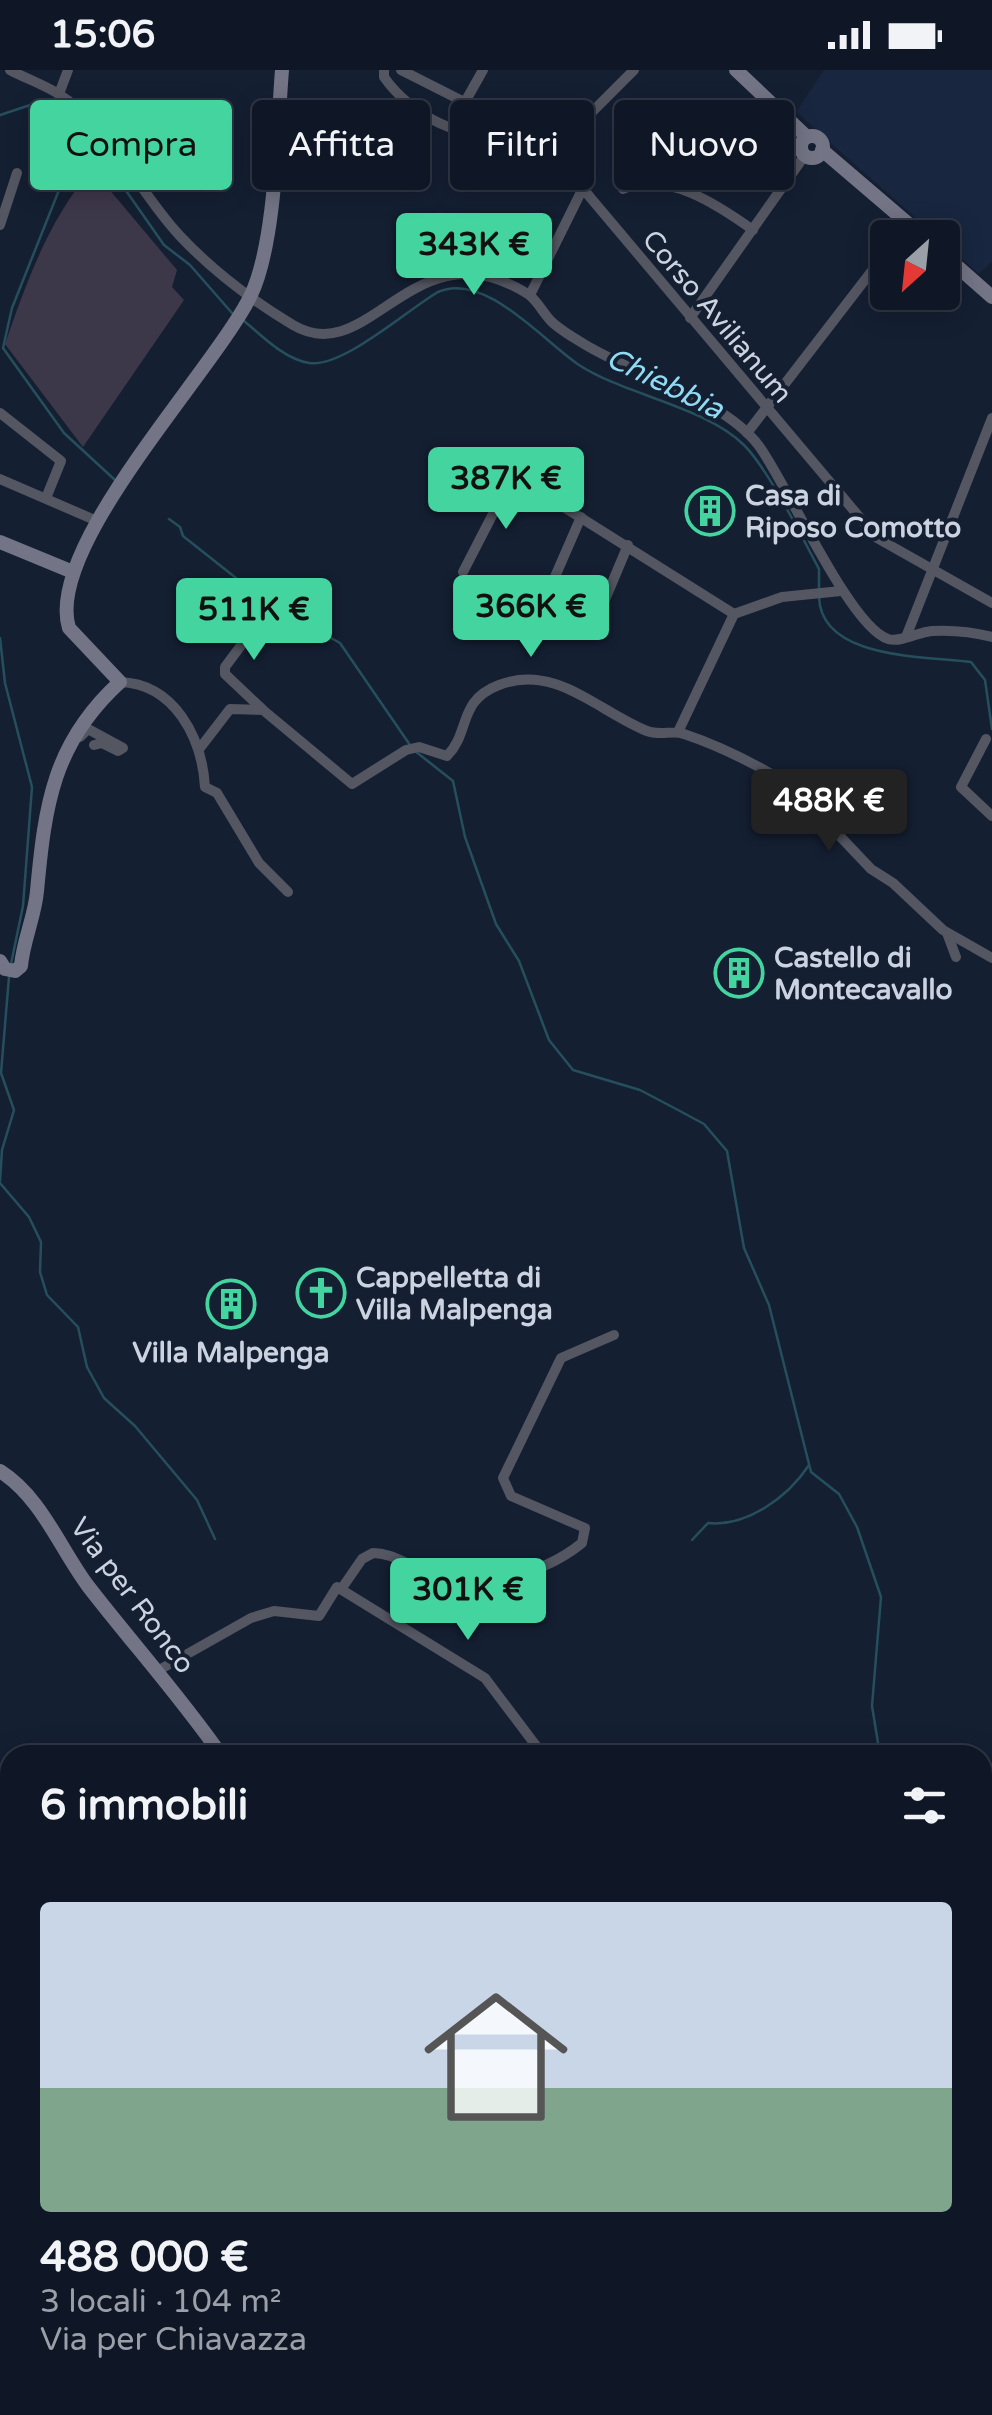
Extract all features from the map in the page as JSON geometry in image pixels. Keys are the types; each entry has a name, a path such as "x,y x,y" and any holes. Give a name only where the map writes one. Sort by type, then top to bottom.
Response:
{"street":[{"path":"10,70 60,94 101,134 180,236 247,302 323,336 355,328 438,276 465,275 530,295 552,323 584,344 715,409 747,432 789,493 835,591 880,634 889,639 933,631 992,637"},
{"path":"60,94 68,70"},
{"path":"282,70 258,280 227,334 97,520 74,572 66,618 69,628 120,682 148,686 184,720 200,748 205,787 217,794 259,863 288,892"},
{"path":"384,70 384,77 402,100 450,127"},
{"name":"Corso Avilianum","path":"401,70 461,100"},
{"path":"466,100 482,70"},
{"path":"736,70 807,137 820,140 822,150 904,220"},
{"path":"594,106 626,71"},
{"path":"804,156 801,146 807,137"},
{"path":"804,156 814,158 822,150"},
{"path":"690,318 804,156"},
{"path":"0,225 17,173"},
{"path":"530,295 582,190"},
{"name":"Corso Avilianum","path":"585,190 878,538 931,572 992,603"},
{"path":"678,190 713,202 753,230"},
{"path":"960,269 992,297"},
{"path":"747,432 870,273"},
{"path":"0,412 61,460 46,498"},
{"path":"906,637 992,418"},
{"path":"463,572 510,473 734,614"},
{"path":"0,478 97,520"},
{"path":"554,580 581,517"},
{"path":"0,542 74,572"},
{"path":"596,621 628,545"},
{"path":"678,732 734,614 762,601 835,591"},
{"path":"305,636 270,616 263,616 225,667 225,674 348,783 356,783 411,748 447,756 474,702 496,686 528,680 591,697 653,733 678,732 765,770 833,813 840,837 947,933 992,958"},
{"path":"7,967 20,966 37,892 46,813 62,765 79,723 120,682"},
{"path":"200,748 230,708 263,710"},
{"path":"62,765 88,729 123,748 94,745"},
{"path":"986,739 961,787 992,816"},
{"path":"947,933 956,957"},
{"path":"159,1670 251,1618 274,1611 318,1616 332,1592 342,1588 362,1559 373,1553 436,1573 503,1578 537,1572 582,1544 584,1528 511,1496 503,1478 561,1358 614,1335"},
{"name":"Via per Ronco","path":"0,1471 28,1493 86,1584 159,1670 214,1745"},
{"path":"342,1588 484,1678 535,1745"}],"shaded area":[{"path":"824,70 992,70 992,261 979,274 960,257 960,220 918,220 796,112"},
{"path":"76,190 110,190 177,270 172,287 184,300 83,447 5,344 31,275"}],"waterway":[{"name":"Chiebbia","path":"0,115 36,103 78,122 164,245 190,265 232,313"},
{"path":"59,190 12,308 3,348 64,433 115,480"},
{"name":"Chiebbia","path":"243,320 291,357 309,363 323,362 357,347 438,292 456,288 475,291 513,312 579,365 708,420 744,445 774,486 819,569 819,589"},
{"path":"169,519 180,527 183,536 265,601 340,643 410,745"},
{"name":"Chiebbia","path":"819,597 824,618 837,633 856,644 904,655 971,662 985,680 992,729"},
{"path":"0,638 5,683 32,787 23,906 11,964"},
{"path":"415,751 453,781 465,837 496,924 519,961 549,1040 573,1070 640,1090 704,1124 727,1151 744,1248 769,1305 811,1472 839,1494 857,1527 881,1597 872,1706 878,1745"},
{"path":"0,1181 2,1150 14,1110 1,1073 9,977"},
{"path":"0,1183 29,1217 41,1242 40,1272 47,1295 78,1327 87,1367 104,1398 135,1426 197,1500 215,1539"},
{"path":"692,1540 708,1523 737,1520 765,1508 790,1488 809,1465"}],"place":[{"name":"Casa di Riposo Comotto","path":"710,511"},
{"name":"Castello di Montecavallo","path":"739,973"},
{"name":"Cappelletta di Villa Malpenga","path":"321,1293"},
{"name":"Villa Malpenga","path":"231,1304"}]}
